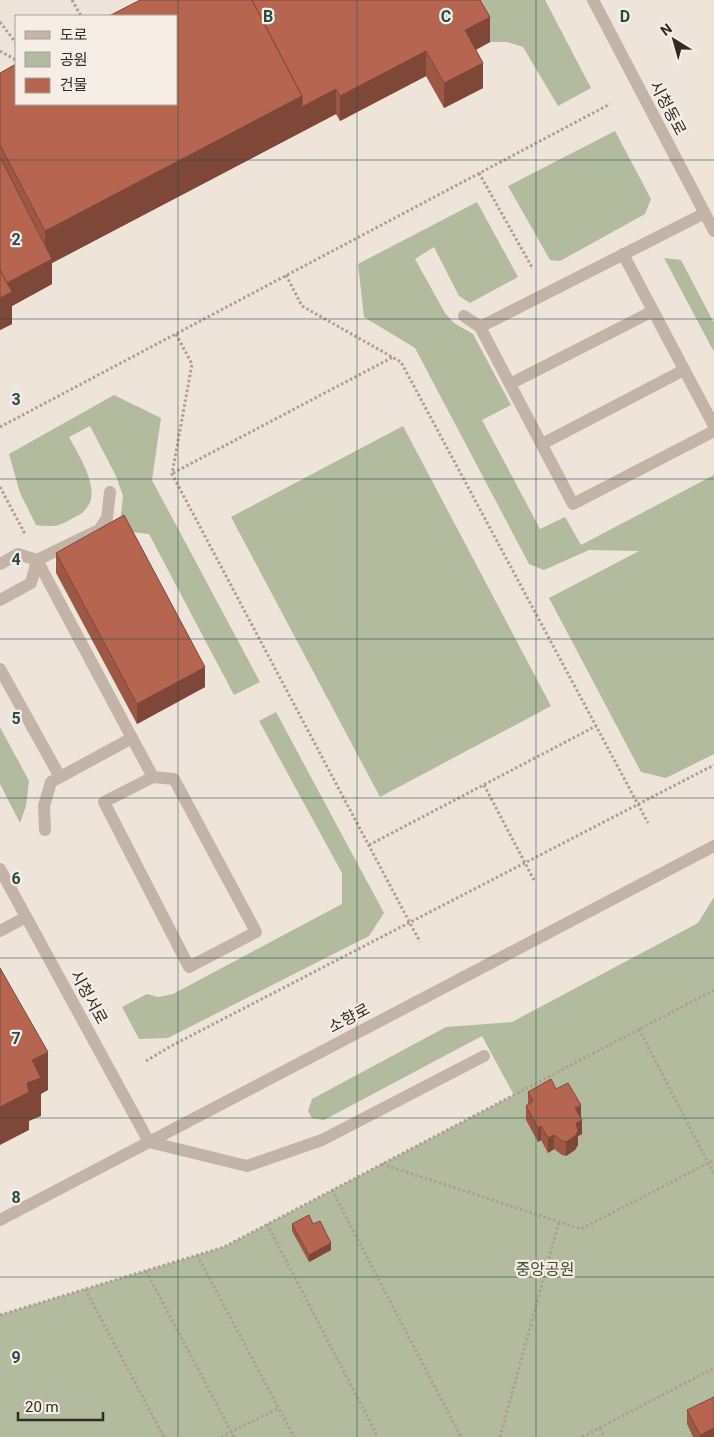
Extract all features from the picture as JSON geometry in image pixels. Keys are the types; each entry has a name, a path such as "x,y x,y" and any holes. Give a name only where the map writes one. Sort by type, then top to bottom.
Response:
{"street":[{"name":"시청동로","path":"593,0 710,211 714,230"},
{"path":"480,327 710,211"},
{"path":"623,254 714,426"},
{"path":"510,384 653,311"},
{"path":"464,316 480,327 573,504 714,431"},
{"path":"542,444 684,370"},
{"path":"0,564 18,554 37,560 99,530 107,518 110,492"},
{"path":"0,600 31,583 37,560"},
{"path":"37,560 153,777"},
{"path":"0,669 60,777"},
{"path":"45,830 44,806 51,782 132,738"},
{"path":"153,777 174,779 256,932 189,967 104,802 153,777"},
{"name":"소향로","path":"0,1220 714,846"},
{"name":"시청서로","path":"0,869 149,1142"},
{"path":"0,931 26,917"},
{"path":"149,1142 247,1166 322,1140 484,1056"}],"path":[{"path":"72,0 80,15"},
{"path":"0,22 15,42"},
{"path":"0,51 15,59"},
{"path":"0,427 610,104"},
{"path":"480,172 533,269"},
{"path":"286,275 302,306 401,362 648,823"},
{"path":"176,334 192,364 172,474 420,942"},
{"path":"172,474 393,357"},
{"path":"0,487 24,532"},
{"path":"369,845 596,726"},
{"path":"146,1061 180,1041 714,765"},
{"path":"484,785 535,882"},
{"path":"0,1315 224,1247 714,990"},
{"path":"640,1029 714,1174"},
{"path":"382,1164 581,1229 714,1160"},
{"path":"332,1190 461,1437"},
{"path":"500,1437 559,1222"},
{"path":"267,1224 378,1437"},
{"path":"197,1255 294,1437"},
{"path":"146,1271 234,1437"},
{"path":"85,1289 164,1437"},
{"path":"582,1437 714,1368"},
{"path":"222,1437 278,1408"},
{"path":"600,1428 604,1437"}],"green space":[{"path":"467,0 545,0 591,88 558,106 523,47 507,42 490,42"},
{"path":"615,131 651,199 645,214 560,261 550,260 508,186"},
{"path":"477,202 518,277 470,303 459,296 434,247 415,259 445,313 454,323 473,334 511,405 482,420 540,529 565,517 581,545 714,475 714,754 666,778 641,772 549,598 639,551 589,550 544,570 529,564 415,348 364,317 358,264"},
{"path":"664,258 681,260 714,323 714,352"},
{"path":"114,395 161,418 152,480 260,682 234,695 149,534 123,531 121,514 123,496 116,476 90,426 69,437 84,464 91,485 92,495 89,504 82,513 59,525 36,525 20,493 9,454"},
{"path":"403,426 551,706 380,797 231,517"},
{"path":"276,712 384,913 369,936 168,1038 139,1039 122,1007 147,994 158,997 173,994 342,904 342,873 259,721"},
{"path":"0,727 29,781 26,806 20,823 0,784"},
{"name":"중앙공원","path":"714,897 714,1437 0,1437 0,1315 224,1247 514,1095 482,1036 324,1120 312,1118 308,1111 312,1099 446,1027 512,1022 698,923"}],"building":[{"path":"140,0 252,0 302,96 45,231 0,145 0,73 15,65 15,105 178,105 178,15 111,15"},
{"path":"252,0 480,0 490,17 465,30 483,63 444,83 426,51 340,96 336,89 302,107 302,96"},
{"path":"0,157 52,259 7,283 0,270"},
{"path":"0,270 12,292 0,298"},
{"path":"124,515 205,667 137,704 56,553"},
{"path":"0,968 48,1052 32,1060 41,1078 27,1083 29,1092 0,1107"},
{"path":"551,1079 556,1089 568,1083 581,1105 575,1108 582,1120 576,1123 578,1131 575,1136 566,1142 554,1135 548,1138 541,1126 538,1128 526,1106 533,1101 528,1092"},
{"path":"309,1215 313,1224 320,1221 331,1243 309,1255 292,1224"},
{"path":"714,1397 714,1428 700,1435 687,1410"}]}
